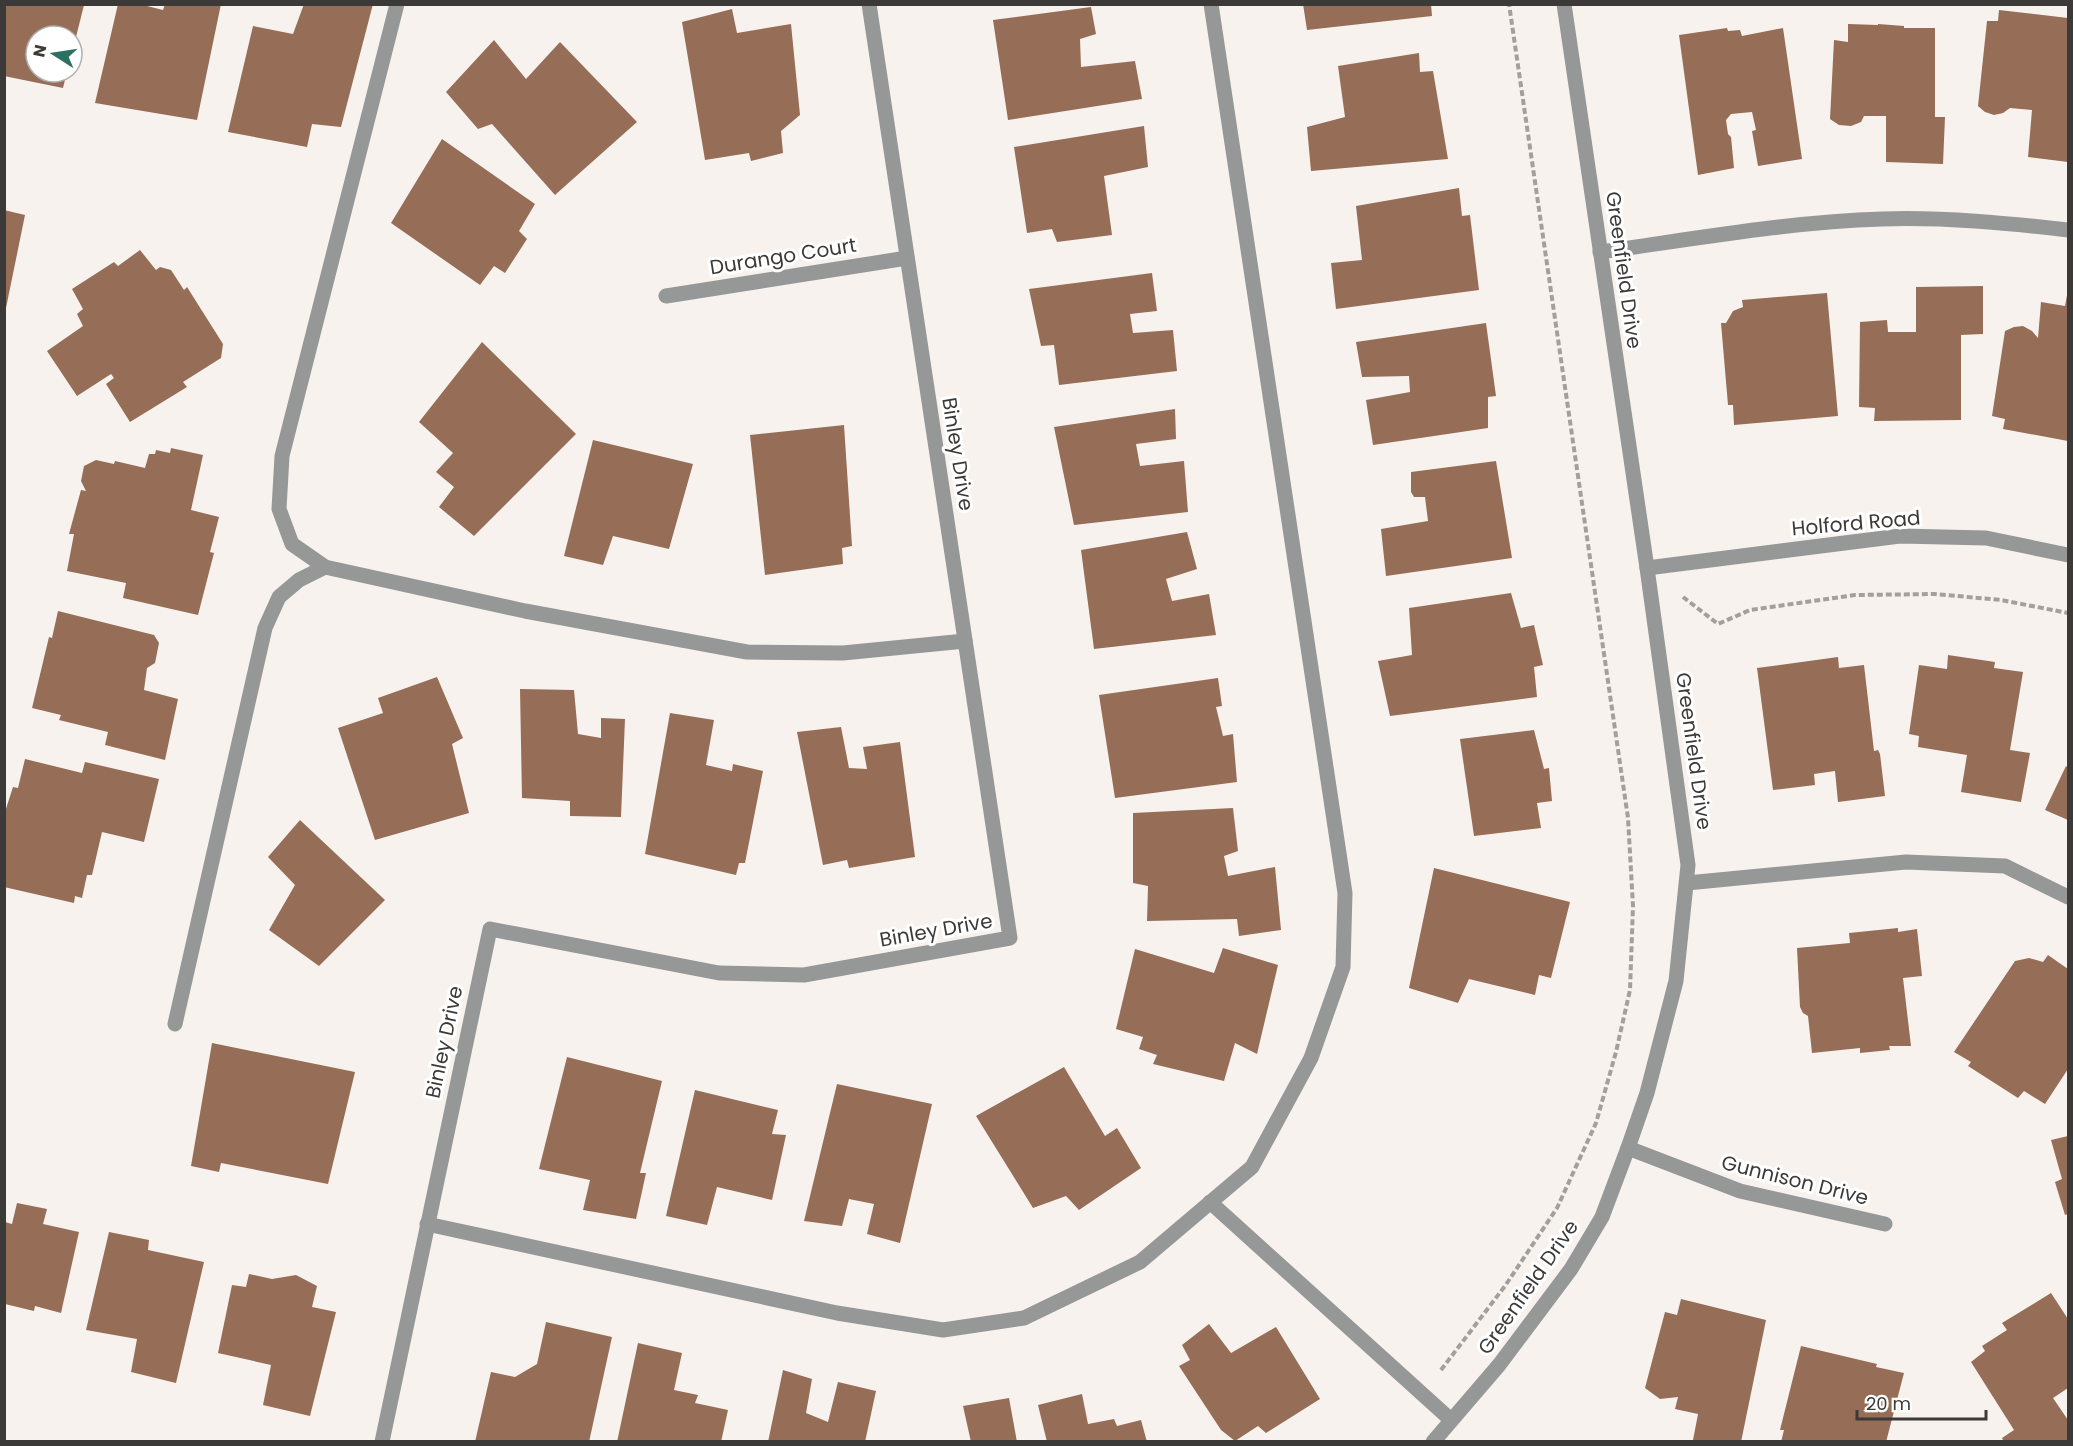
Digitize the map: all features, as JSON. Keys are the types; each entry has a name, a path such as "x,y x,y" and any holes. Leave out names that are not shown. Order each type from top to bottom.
{"street":[{"path":"397,4 282,456 279,509 292,544 325,567 525,611 747,652 843,653 965,641"},
{"name":"Binley Drive","path":"382,1442 490,929 719,973 793,975 804,975 1010,938 869,4"},
{"path":"428,1224 837,1313 943,1330 1024,1318 1140,1262 1252,1167 1311,1058 1343,967 1345,893 1211,4"},
{"name":"Greenfield Drive","path":"1433,1442 1499,1365 1571,1269 1602,1217 1647,1093 1676,981 1687,883 1688,865 1647,568 1564,4"},
{"path":"1600,252 1768,228 1882,219 1995,222 2068,230"},
{"name":"Durango Court","path":"666,296 907,258"},
{"name":"Holford Road","path":"1647,568 1900,536 1986,538 2068,555"},
{"path":"176,1024 265,628 279,597 299,580 325,567"},
{"path":"1687,883 1906,862 2005,866 2068,897"},
{"name":"Gunnison Drive","path":"1628,1148 1740,1191 1885,1224"},
{"path":"1210,1202 1451,1420"}],"path":[{"path":"1423,1395 1505,1286 1557,1208 1596,1123 1630,990 1633,906 1628,818 1509,4"},
{"path":"1647,568 1718,624 1750,610 1855,595 1935,594 2001,600 2068,613"}],"building":[{"path":"118,4 139,4 163,10 165,4 221,4 197,120 95,103"},
{"path":"304,4 373,4 341,127 312,124 307,147 228,132 253,26 293,34"},
{"path":"1303,4 1431,4 1432,16 1307,30"},
{"path":"4,5 84,5 79,24 24,24 24,80 4,76"},
{"path":"1091,7 1096,34 1080,39 1081,67 1135,61 1142,99 1008,120 993,20"},
{"path":"732,9 737,33 791,24 800,115 781,131 783,153 751,161 749,153 705,160 682,22"},
{"path":"1999,10 2068,18 2068,162 2028,157 2032,110 2010,108 1994,115 1978,106 1987,21 1998,21"},
{"path":"1848,24 1935,28 1935,117 1945,117 1943,164 1886,162 1886,116 1864,116 1861,122 1851,126 1839,125 1830,119 1834,40 1848,42"},
{"path":"1727,28 1728,31 1740,30 1742,36 1783,28 1802,159 1758,166 1752,131 1756,130 1752,112 1731,114 1726,120 1728,134 1731,137 1734,168 1698,175 1679,35"},
{"path":"494,40 526,79 560,42 637,122 555,195 492,124 478,129 446,92"},
{"path":"1419,53 1420,72 1433,71 1448,159 1311,171 1307,127 1345,117 1338,66"},
{"path":"43,84 64,84 63,88"},
{"path":"1144,126 1148,167 1104,176 1112,235 1057,242 1052,229 1027,233 1014,147"},
{"path":"442,139 535,204 519,231 527,239 505,273 494,266 480,285 391,223"},
{"path":"1459,188 1462,216 1470,215 1479,290 1336,309 1331,263 1362,260 1356,206"},
{"path":"4,210 25,215 6,308 4,308"},
{"path":"140,250 156,270 160,267 171,270 184,290 187,287 223,344 221,358 183,382 187,387 130,422 106,384 114,378 111,374 77,396 47,351 83,326 77,314 83,309 72,289 114,262 118,266"},
{"path":"1152,273 1157,311 1130,314 1133,333 1173,330 1177,371 1059,385 1054,345 1041,346 1029,289"},
{"path":"1983,286 1983,334 1961,335 1961,420 1874,421 1875,408 1859,407 1860,322 1887,320 1888,332 1916,332 1916,287"},
{"path":"1827,293 1838,416 1734,425 1733,405 1728,405 1721,323 1726,323 1733,311 1743,307 1742,300"},
{"path":"2067,295 2068,441 2003,429 2005,419 1992,416 2005,331 2023,326 2038,338 2041,302 2065,306"},
{"path":"1486,323 1496,396 1488,397 1488,428 1373,445 1366,400 1410,392 1409,376 1362,377 1356,342"},
{"path":"482,342 576,434 474,536 439,507 454,487 436,472 453,453 419,422"},
{"path":"1175,409 1176,439 1136,444 1140,466 1184,461 1188,512 1074,525 1054,427"},
{"path":"844,425 852,546 842,548 843,564 765,575 750,435"},
{"path":"593,440 693,464 669,549 613,536 603,565 564,556"},
{"path":"171,448 203,455 191,510 219,517 210,552 214,553 198,615 123,598 126,583 67,571 74,534 69,534 81,490 86,491 81,481 84,466 96,460 114,464 115,461 145,468 149,454 155,454 156,450 170,453"},
{"path":"1496,461 1512,558 1386,576 1381,529 1428,521 1425,497 1414,497 1411,492 1411,472"},
{"path":"1187,532 1197,569 1166,579 1172,601 1209,594 1216,635 1094,649 1081,550"},
{"path":"1511,593 1521,628 1534,625 1543,665 1534,667 1537,697 1390,716 1378,661 1412,655 1409,608"},
{"path":"58,611 154,635 159,643 155,663 147,668 144,690 178,699 165,760 105,745 108,732 59,720 61,715 32,708 49,637 52,638"},
{"path":"1948,655 1995,662 1994,668 2023,672 2010,750 2030,753 2021,802 1961,792 1967,755 1918,747 1919,736 1909,734 1919,665 1947,669"},
{"path":"1838,657 1839,668 1864,665 1874,751 1878,750 1880,754 1885,796 1838,802 1835,771 1814,774 1815,785 1773,790 1757,668"},
{"path":"437,677 463,738 452,744 469,813 375,840 338,728 383,713 378,698"},
{"path":"1218,678 1222,706 1216,707 1223,736 1233,734 1237,782 1115,798 1099,695"},
{"path":"520,689 574,690 578,734 601,738 601,718 625,719 621,817 570,816 570,801 522,798"},
{"path":"670,713 714,720 706,765 732,771 733,764 763,771 745,863 739,863 736,875 645,854"},
{"path":"841,727 849,768 867,769 863,747 900,742 915,857 849,868 847,860 823,865 797,732"},
{"path":"1534,730 1544,769 1549,768 1552,801 1537,803 1541,828 1474,836 1460,739"},
{"path":"25,759 82,773 85,762 159,779 144,842 102,832 92,875 87,875 82,898 75,896 74,903 4,887 4,815 13,787 18,788"},
{"path":"2066,766 2068,768 2068,820 2045,810"},
{"path":"1233,808 1238,851 1224,856 1228,876 1275,867 1281,930 1239,936 1237,919 1147,921 1148,886 1133,883 1133,813"},
{"path":"300,820 385,900 319,966 269,930 295,885 268,857"},
{"path":"1434,868 1570,902 1551,978 1539,975 1535,995 1469,979 1458,1003 1409,988"},
{"path":"1898,928 1898,932 1917,929 1922,976 1903,978 1911,1046 1889,1046 1890,1050 1860,1053 1860,1048 1812,1053 1808,1016 1800,1007 1797,948 1850,943 1849,933"},
{"path":"1223,948 1278,965 1257,1054 1235,1043 1224,1081 1153,1064 1157,1055 1139,1049 1143,1037 1116,1029 1135,949 1214,973"},
{"path":"2048,955 2068,969 2068,1069 2045,1104 2024,1091 2018,1098 1968,1066 1971,1062 1954,1052 2015,961 2029,958 2043,962"},
{"path":"212,1043 355,1072 328,1184 221,1163 219,1172 191,1166"},
{"path":"567,1057 662,1081 640,1173 646,1173 636,1219 583,1210 590,1180 539,1169"},
{"path":"1064,1067 1105,1136 1117,1128 1141,1168 1079,1210 1066,1196 1033,1208 976,1116"},
{"path":"837,1084 932,1104 900,1243 867,1234 874,1204 849,1199 842,1226 804,1221"},
{"path":"695,1090 778,1110 772,1134 786,1135 772,1200 717,1187 707,1225 666,1216"},
{"path":"2068,1136 2068,1214 2065,1215 2055,1182 2062,1179 2051,1140"},
{"path":"17,1203 47,1209 43,1224 79,1232 61,1313 35,1306 34,1311 5,1304 5,1222 12,1224"},
{"path":"109,1232 149,1240 148,1250 204,1262 176,1383 131,1372 137,1339 86,1330"},
{"path":"249,1274 272,1279 296,1275 317,1286 312,1307 336,1312 310,1416 263,1405 271,1365 218,1353 232,1285 246,1287"},
{"path":"2051,1293 2068,1319 2068,1388 2053,1398 2068,1420 2068,1442 2004,1442 2002,1438 2014,1430 1971,1362 1985,1351 1982,1346 2007,1330 2002,1323"},
{"path":"1681,1299 1766,1320 1741,1442 1693,1440 1698,1414 1675,1409 1678,1397 1660,1399 1645,1388 1665,1312 1677,1315"},
{"path":"546,1322 612,1337 589,1442 475,1442 491,1372 515,1377 537,1364"},
{"path":"1209,1324 1231,1353 1276,1327 1320,1399 1266,1433 1258,1426 1235,1441 1221,1430 1179,1366 1190,1360 1182,1345"},
{"path":"638,1343 682,1353 674,1390 698,1395 695,1403 728,1410 721,1442 617,1442"},
{"path":"1801,1346 1877,1364 1876,1367 1904,1373 1886,1442 1781,1442 1784,1430 1780,1430"},
{"path":"783,1370 812,1379 806,1413 828,1422 838,1382 876,1391 865,1442 768,1442"},
{"path":"1082,1394 1088,1424 1114,1419 1117,1426 1141,1420 1147,1442 1047,1442 1038,1405"},
{"path":"1009,1398 1017,1442 971,1442 963,1406"}]}
